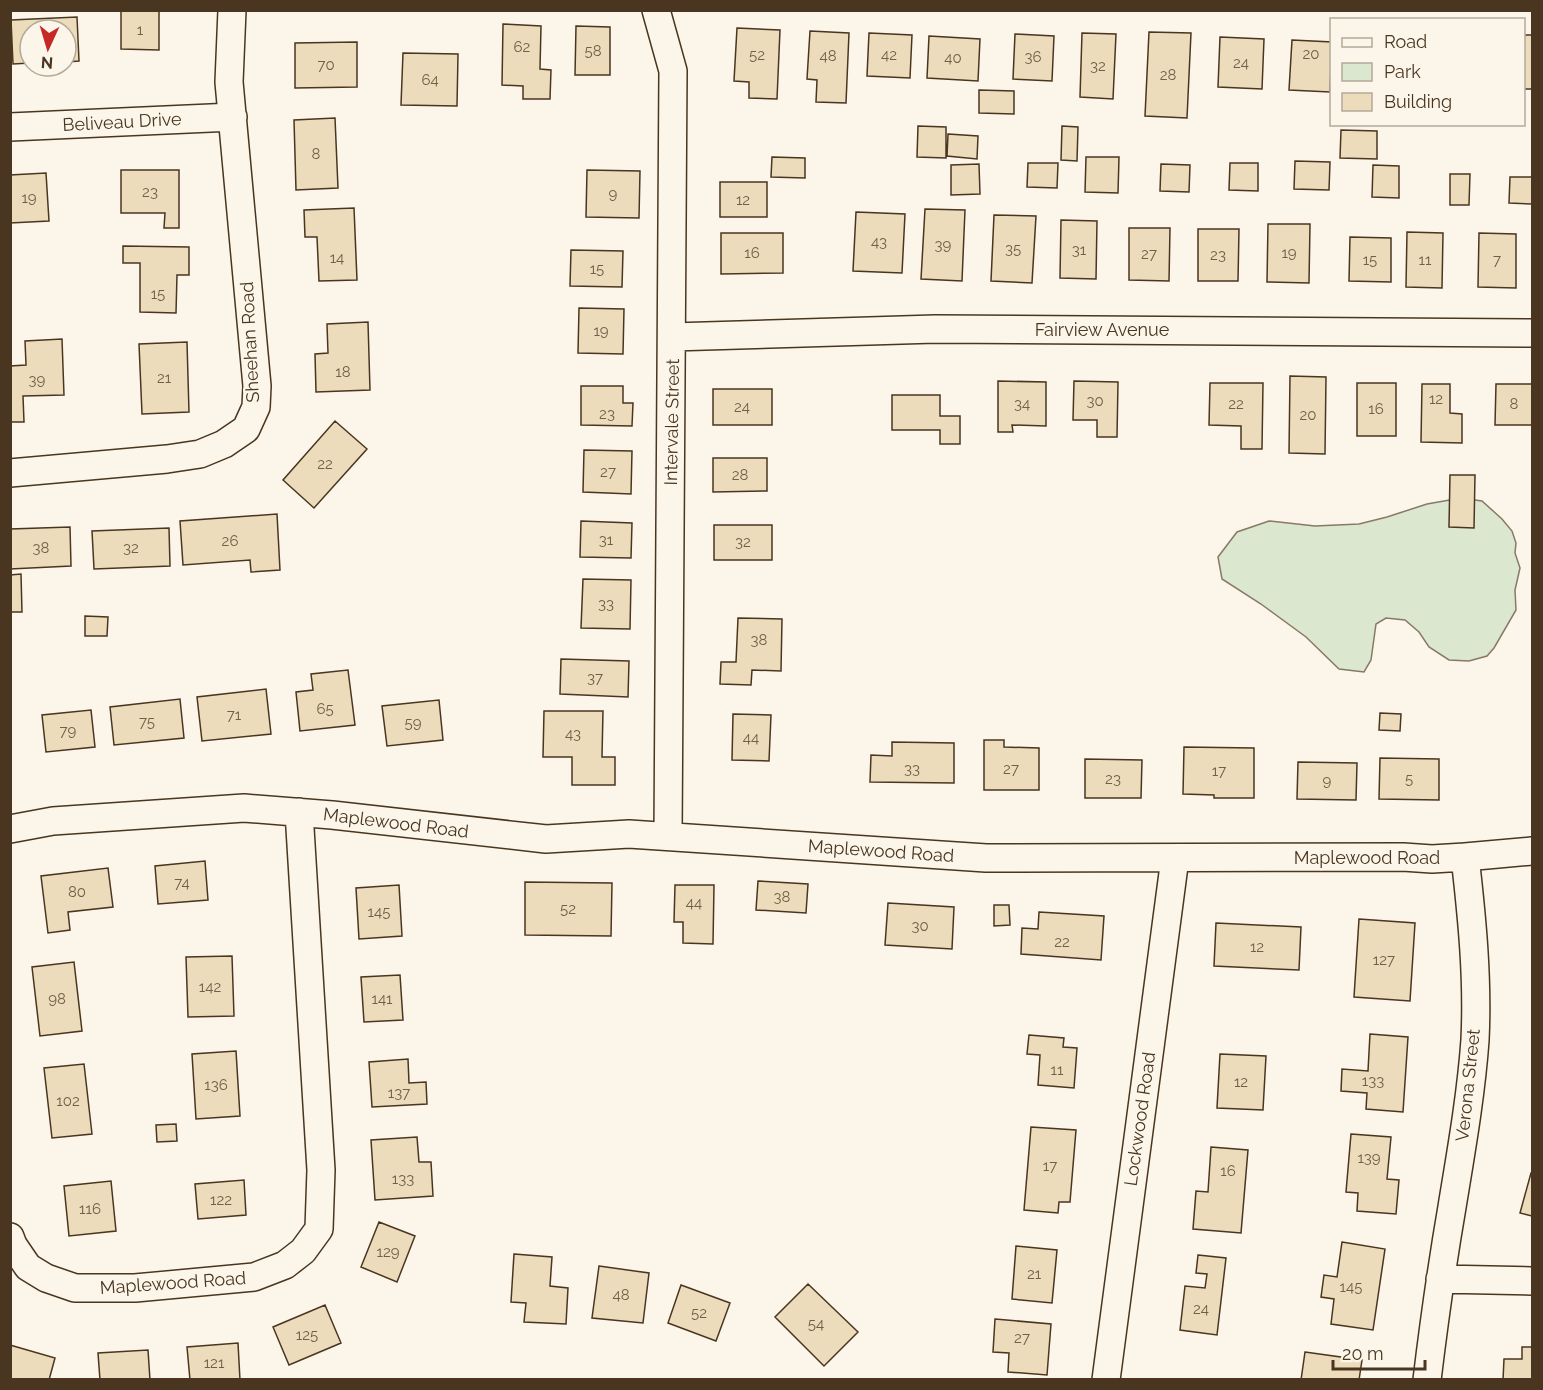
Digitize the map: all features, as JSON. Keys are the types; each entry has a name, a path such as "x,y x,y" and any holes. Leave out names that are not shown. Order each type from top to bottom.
{"street":[{"name":"Sheehan Road","path":"10,472 167,459 200,454 224,444 246,429 256,407 257,386 229,82 232,10"},
{"name":"Intervale Street","path":"656,10 673,71 668,836"},
{"name":"Beliveau Drive","path":"10,127 233,117"},
{"name":"Fairview Avenue","path":"672,337 934,329 1533,333"},
{"name":"Maplewood Road","path":"10,829 53,821 244,808 546,839 629,834 986,858 1403,857 1432,859 1464,857"},
{"name":"Maplewood Road","path":"10,1237 28,1267 46,1278 75,1288 103,1289 254,1277 285,1265 303,1251 319,1228 321,1170 299,812"},
{"path":"1464,857 1533,851"},
{"name":"Verona Street","path":"1427,1380 1440,1278 1464,1133 1474,1041 1473,928 1464,857"},
{"name":"Lockwood Road","path":"1106,1380 1175,858"},
{"path":"1440,1278 1533,1281"}],"green space":[{"path":"1461,498 1482,501 1512,531 1516,543 1515,553 1520,568 1515,590 1516,610 1487,656 1469,661 1449,660 1429,647 1419,632 1405,620 1386,618 1376,624 1371,660 1364,672 1339,669 1306,637 1222,579 1218,557 1237,532 1269,521 1315,526 1359,524 1427,504"}],"building":[{"path":"121,10 159,10 159,50 121,49"},
{"path":"11,20 18,20 18,64 13,64"},
{"path":"503,24 541,26 540,69 551,70 550,99 523,99 523,86 502,85"},
{"path":"576,26 610,27 610,75 575,75"},
{"path":"737,28 780,30 777,99 749,98 749,82 734,81"},
{"path":"810,31 849,33 846,103 816,102 817,80 807,79"},
{"path":"1149,32 1191,33 1187,118 1145,116"},
{"path":"869,33 912,35 910,78 867,76"},
{"path":"1082,33 1116,34 1113,99 1080,97"},
{"path":"1015,34 1054,36 1052,81 1013,79"},
{"path":"1525,35 1532,35 1532,89 1525,89"},
{"path":"929,36 980,39 978,81 927,78"},
{"path":"1220,37 1264,39 1262,89 1218,87"},
{"path":"1292,40 1330,42 1330,92 1289,90"},
{"path":"357,42 357,87 295,88 295,43"},
{"path":"403,53 458,54 457,106 401,105"},
{"path":"979,90 1014,91 1014,114 979,113"},
{"path":"335,118 338,188 296,190 294,120"},
{"path":"918,126 946,127 946,158 917,157"},
{"path":"1062,126 1078,127 1077,161 1061,160"},
{"path":"1341,130 1377,131 1377,159 1340,158"},
{"path":"948,134 978,136 977,159 947,156"},
{"path":"772,157 805,158 805,178 771,177"},
{"path":"1086,157 1119,157 1118,193 1085,192"},
{"path":"1295,161 1330,162 1329,190 1294,189"},
{"path":"1028,163 1058,163 1057,188 1027,187"},
{"path":"1230,163 1258,163 1258,191 1229,190"},
{"path":"979,164 980,194 951,195 951,165"},
{"path":"1161,164 1190,165 1189,192 1160,191"},
{"path":"1373,165 1399,166 1399,198 1372,197"},
{"path":"121,170 179,170 179,228 164,228 165,213 121,213"},
{"path":"587,170 640,171 639,218 586,217"},
{"path":"46,173 49,221 10,223 10,175"},
{"path":"1450,174 1470,174 1469,205 1450,205"},
{"path":"1510,177 1532,177 1532,204 1509,203"},
{"path":"720,182 767,182 767,217 720,217"},
{"path":"354,208 357,280 319,281 317,237 305,237 304,210"},
{"path":"925,209 965,210 962,281 921,279"},
{"path":"856,212 905,214 902,273 853,271"},
{"path":"994,215 1036,216 1032,283 991,281"},
{"path":"1061,220 1097,221 1096,279 1060,278"},
{"path":"1268,224 1310,224 1309,283 1267,282"},
{"path":"1129,228 1170,228 1169,281 1129,280"},
{"path":"1198,229 1239,229 1238,281 1198,281"},
{"path":"1407,232 1443,233 1442,288 1406,287"},
{"path":"721,233 783,233 783,273 721,274"},
{"path":"1479,233 1516,234 1516,288 1478,287"},
{"path":"1350,237 1391,238 1391,282 1349,281"},
{"path":"123,246 189,247 189,275 177,275 176,313 140,312 140,263 123,263"},
{"path":"571,250 623,251 622,287 570,286"},
{"path":"579,308 624,309 623,354 578,353"},
{"path":"368,322 370,390 316,392 315,354 328,353 327,324"},
{"path":"62,339 64,395 23,396 24,422 10,422 10,366 26,365 25,341"},
{"path":"187,342 189,412 142,414 139,344"},
{"path":"1290,376 1326,377 1325,454 1289,453"},
{"path":"998,381 1046,382 1046,426 1012,425 1013,432 998,432"},
{"path":"1074,381 1118,382 1117,437 1097,437 1097,420 1073,420"},
{"path":"1210,383 1263,383 1262,449 1241,449 1241,426 1209,425"},
{"path":"1357,383 1396,383 1396,436 1357,436"},
{"path":"1422,384 1450,384 1450,413 1462,414 1462,443 1421,442"},
{"path":"1496,384 1532,384 1532,425 1495,425"},
{"path":"581,386 623,386 623,403 633,403 632,426 581,425"},
{"path":"713,389 772,389 772,425 713,425"},
{"path":"892,395 940,395 940,416 960,416 960,444 940,444 940,430 892,430"},
{"path":"335,421 367,449 314,508 283,480"},
{"path":"584,450 632,451 631,494 583,492"},
{"path":"713,458 767,458 767,491 713,492"},
{"path":"1450,475 1475,475 1474,528 1449,527"},
{"path":"277,514 280,570 251,572 250,560 183,565 180,521"},
{"path":"581,521 632,523 631,558 580,557"},
{"path":"714,525 772,525 772,560 714,560"},
{"path":"70,527 71,566 10,569 10,529"},
{"path":"169,528 170,566 94,569 92,531"},
{"path":"21,574 22,612 10,612 10,575"},
{"path":"583,579 631,580 630,629 581,628"},
{"path":"85,616 108,617 107,636 85,636"},
{"path":"738,618 782,619 781,671 752,670 751,685 720,684 721,662 736,662"},
{"path":"561,659 629,661 628,697 560,694"},
{"path":"348,670 355,725 300,731 296,692 313,690 311,674"},
{"path":"266,689 271,734 202,741 197,697"},
{"path":"180,699 184,738 114,745 110,707"},
{"path":"439,700 443,740 387,746 382,706"},
{"path":"91,710 95,747 46,752 42,715"},
{"path":"544,711 603,711 602,757 615,757 615,785 572,785 572,757 543,757"},
{"path":"1380,713 1401,714 1400,731 1379,730"},
{"path":"733,714 771,715 769,761 732,760"},
{"path":"984,740 1004,740 1004,747 1039,748 1039,790 984,790"},
{"path":"892,742 954,743 954,783 870,782 871,755 892,756"},
{"path":"1184,747 1254,748 1254,798 1214,798 1214,795 1183,794"},
{"path":"1380,758 1439,759 1439,800 1379,799"},
{"path":"1085,759 1142,760 1141,798 1085,798"},
{"path":"1298,762 1357,763 1356,800 1297,799"},
{"path":"205,861 208,900 158,904 155,866"},
{"path":"108,868 113,907 68,912 70,930 48,933 41,876"},
{"path":"758,881 808,884 806,913 756,910"},
{"path":"525,882 612,883 611,936 525,935"},
{"path":"399,885 402,936 359,939 356,888"},
{"path":"675,885 714,885 713,944 683,943 683,922 674,922"},
{"path":"888,903 954,907 952,949 885,945"},
{"path":"994,905 1009,905 1010,925 994,926"},
{"path":"1039,912 1104,916 1101,960 1021,954 1022,928 1038,929"},
{"path":"1359,919 1415,923 1410,1001 1354,997"},
{"path":"1216,923 1301,927 1299,970 1214,966"},
{"path":"232,956 234,1016 188,1017 186,957"},
{"path":"74,962 82,1031 40,1036 32,967"},
{"path":"400,975 403,1020 364,1022 361,977"},
{"path":"1370,1034 1408,1037 1403,1112 1366,1109 1367,1093 1341,1091 1342,1069 1368,1071"},
{"path":"1029,1035 1064,1038 1063,1047 1077,1048 1074,1088 1038,1085 1040,1055 1027,1054"},
{"path":"236,1051 240,1116 196,1119 192,1054"},
{"path":"1220,1054 1266,1056 1263,1110 1217,1108"},
{"path":"408,1059 409,1083 426,1082 427,1104 372,1107 369,1062"},
{"path":"84,1064 92,1134 52,1138 44,1068"},
{"path":"176,1124 177,1141 157,1142 156,1125"},
{"path":"1031,1127 1076,1130 1070,1202 1059,1202 1058,1213 1024,1210"},
{"path":"1351,1134 1391,1137 1387,1179 1399,1180 1396,1214 1357,1211 1358,1193 1346,1192"},
{"path":"417,1137 419,1162 431,1162 433,1196 375,1200 371,1140"},
{"path":"1211,1147 1248,1150 1241,1233 1193,1229 1196,1191 1208,1192"},
{"path":"1532,1173 1532,1216 1520,1213"},
{"path":"244,1180 246,1215 198,1219 195,1184"},
{"path":"111,1181 116,1231 69,1236 64,1186"},
{"path":"379,1222 415,1236 397,1282 361,1267"},
{"path":"1342,1242 1385,1249 1373,1330 1331,1324 1334,1299 1321,1297 1324,1275 1337,1277"},
{"path":"1016,1246 1057,1250 1052,1303 1012,1299"},
{"path":"514,1254 552,1257 550,1286 568,1288 566,1324 524,1322 526,1303 511,1302"},
{"path":"1198,1255 1226,1258 1217,1335 1180,1330 1185,1286 1205,1288 1207,1274 1196,1273"},
{"path":"599,1266 649,1273 643,1323 592,1318"},
{"path":"808,1284 858,1332 824,1366 775,1317"},
{"path":"681,1285 730,1303 716,1341 668,1323"},
{"path":"325,1305 341,1343 289,1365 273,1327"},
{"path":"995,1319 1051,1324 1047,1375 1008,1372 1009,1353 993,1352"},
{"path":"238,1343 240,1380 190,1380 187,1347"},
{"path":"10,1345 55,1358 49,1380 10,1380"},
{"path":"1522,1347 1532,1347 1532,1380 1503,1380 1504,1359 1522,1359"},
{"path":"148,1350 150,1380 100,1380 98,1353"},
{"path":"1305,1352 1362,1360 1359,1380 1301,1380"}]}
